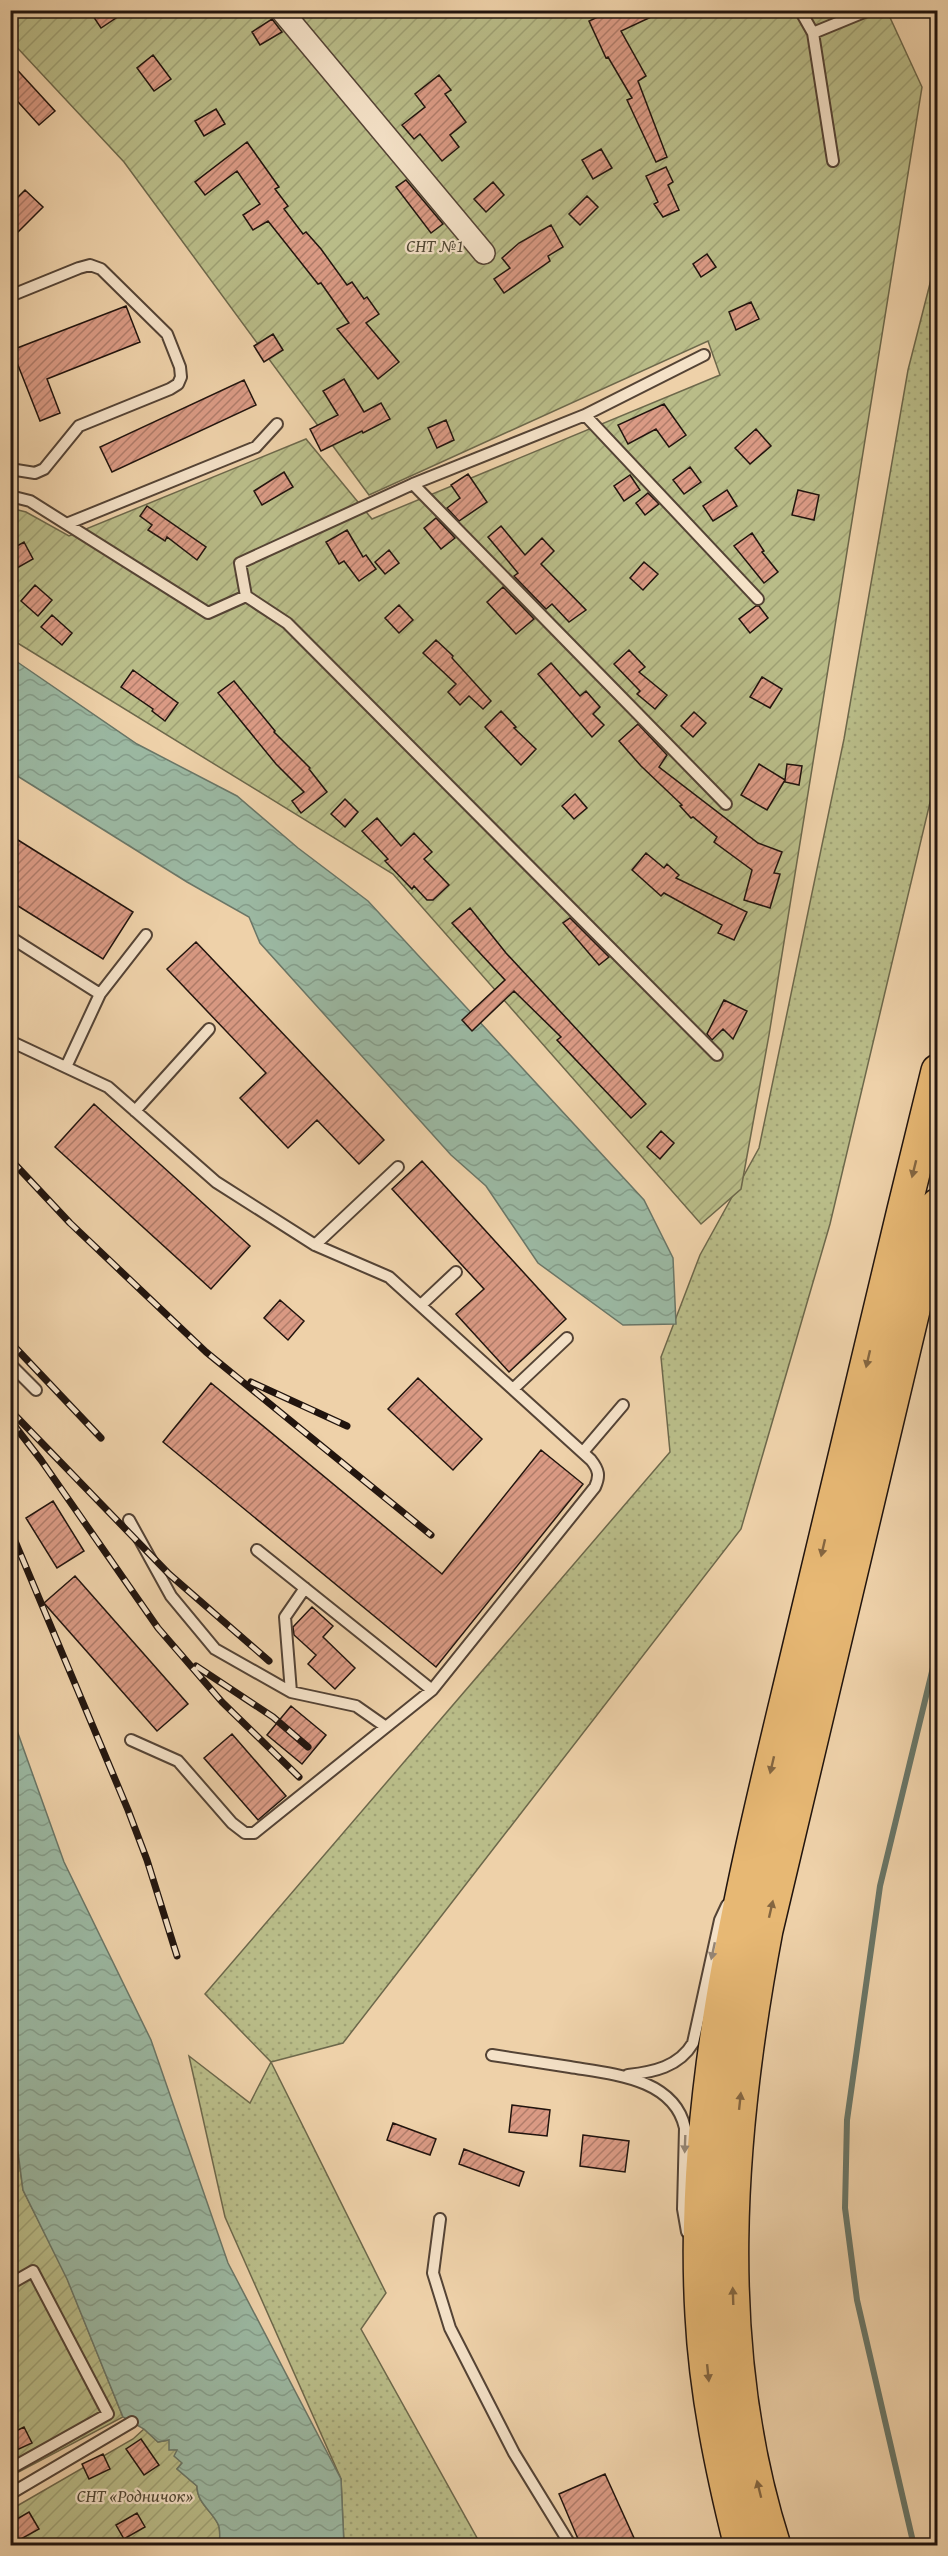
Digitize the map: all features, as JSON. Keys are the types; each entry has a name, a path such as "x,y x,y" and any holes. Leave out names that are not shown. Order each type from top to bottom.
{"main road":[{"path":"741,2546 726,2488 713,2418 701,2314 701,2200 710,2081 726,1978 756,1838 938,1071"},
{"path":"774,2546 757,2480 737,2364 732,2204 741,2087 754,1993 766,1930 938,1205"}],"street":[{"path":"281,10 484,252"}],"lane":[{"path":"800,10 813,33 833,161"},
{"path":"813,33 869,10"},
{"path":"10,296 90,265 101,268 167,334 182,377 178,384 170,389 79,426 44,469 34,473 10,469"},
{"path":"704,355 585,415 413,484 240,563 246,596 287,623 717,1055"},
{"path":"585,415 758,599"},
{"path":"69,524 256,447 276,424"},
{"path":"413,484 726,804"},
{"path":"10,496 30,501 69,524 208,613 246,596"},
{"path":"66,1067 100,993 146,935"},
{"path":"10,937 100,993"},
{"path":"135,1111 209,1029"},
{"path":"10,1041 108,1087 216,1182 315,1245 389,1277 583,1452 598,1469 599,1478 595,1487 432,1690 254,1833 245,1833 232,1823 178,1761 131,1740"},
{"path":"315,1245 398,1167"},
{"path":"421,1305 456,1272"},
{"path":"513,1389 567,1338"},
{"path":"10,1364 36,1390"},
{"path":"583,1452 622,1405"},
{"path":"129,1520 171,1596 215,1649 291,1692 356,1706 386,1727"},
{"path":"257,1550 432,1690"},
{"path":"291,1692 285,1617 305,1588"},
{"path":"624,2076 664,2068 677,2062 693,2043 720,1920 756,1838"},
{"path":"492,2055 624,2076 661,2092 672,2102 683,2118 685,2128 683,2209 701,2314"},
{"path":"440,2219 433,2273 450,2328 514,2453 571,2546"},
{"path":"10,2284 33,2271 108,2414 10,2469"},
{"path":"10,2494 132,2422"}],"green space":[{"name":"СНТ №1","path":"11,10 887,11 922,87 769,1035 741,1189 701,1224 393,874 11,639 10,508 26,512 69,536 306,439 372,519 720,375 708,341 369,495 124,162 11,41"},
{"path":"937,256 937,773 830,1224 741,1529 343,2043 271,2062 205,1994 670,1452 661,1357 700,1255 759,1148 844,739 908,370"},
{"path":"189,2056 250,2103 271,2062 386,2293 361,2329 481,2545 344,2545 341,2479 225,2217"},
{"path":"10,2131 18,2152 23,2190 67,2278 123,2417 11,2476"},
{"name":"СНТ «Родничок»","path":"144,2429 158,2442 169,2440 177,2450 182,2463 177,2469 197,2486 199,2497 219,2526 222,2545 11,2545 10,2510 133,2439"}],"water":[{"path":"10,657 137,744 237,796 298,848 368,901 644,1200 673,1258 676,1324 623,1325 538,1263 486,1186 451,1155 260,943 249,917 187,882 11,772"},
{"path":"10,1711 64,1862 151,2040 228,2263 341,2479 344,2545 222,2546 218,2524 199,2497 197,2486 177,2469 182,2463 174,2456 177,2450 169,2450 169,2440 158,2442 144,2429 123,2417 67,2279 23,2190 18,2152 10,2131"}],"building":[{"path":"89,10 128,10 101,28"},
{"path":"613,10 666,10 621,31 646,76 638,81 667,157 656,162 627,100 632,98 608,57 606,58 589,21"},
{"path":"272,19 282,32 260,45 252,32"},
{"path":"153,55 171,79 154,91 137,68"},
{"path":"10,62 55,111 39,125 10,93"},
{"path":"439,75 451,90 445,94 466,122 450,135 459,147 442,161 420,134 414,139 402,125 425,107 415,94"},
{"path":"216,109 225,124 204,136 195,121"},
{"path":"247,142 279,187 275,189 288,206 284,209 303,234 306,232 347,285 352,282 379,314 366,323 399,362 378,379 337,329 349,323 321,283 318,284 268,221 253,230 243,215 260,204 237,171 205,195 195,182"},
{"path":"601,149 612,168 593,179 582,160"},
{"path":"666,167 673,182 668,185 679,210 663,217 654,204 658,202 646,176"},
{"path":"406,180 443,224 431,233 396,187"},
{"path":"493,182 504,195 486,212 474,199"},
{"path":"25,190 43,207 10,240 10,205"},
{"path":"587,196 598,207 580,225 569,214"},
{"path":"551,225 563,247 548,256 550,261 504,293 494,279 510,268 502,258 519,243"},
{"path":"707,254 716,267 701,277 693,264"},
{"path":"751,302 759,319 736,330 729,312"},
{"path":"126,306 140,342 47,379 60,413 40,421 12,350"},
{"path":"273,334 283,350 264,362 254,346"},
{"path":"344,379 364,412 381,403 390,419 321,451 310,429 338,415 323,391"},
{"path":"244,380 256,405 112,472 100,447"},
{"path":"664,404 686,435 669,447 656,429 628,444 618,425"},
{"path":"446,420 454,440 437,448 428,428"},
{"path":"756,429 771,446 750,464 735,448"},
{"path":"690,467 701,482 684,494 673,480"},
{"path":"284,472 293,487 262,505 254,491"},
{"path":"468,474 487,502 459,521 447,508 460,498 451,485"},
{"path":"630,475 640,490 624,501 614,486"},
{"path":"727,490 737,506 713,521 703,506"},
{"path":"798,490 819,495 814,520 792,515"},
{"path":"648,493 659,504 645,515 636,503"},
{"path":"147,506 206,547 197,560 167,537 165,541 148,530 152,525 140,516"},
{"path":"436,518 455,538 441,549 424,528"},
{"path":"501,526 525,555 542,538 554,551 541,564 586,610 569,622 552,604 546,609 514,576 518,573 488,537"},
{"path":"347,530 363,557 366,555 376,569 359,581 344,561 339,564 326,542"},
{"path":"752,533 764,551 762,552 778,572 764,583 734,546"},
{"path":"24,542 33,559 10,572 10,550"},
{"path":"389,550 399,563 385,574 375,562"},
{"path":"644,562 658,574 643,590 630,578"},
{"path":"35,585 52,600 38,616 21,601"},
{"path":"503,587 534,619 516,634 487,602"},
{"path":"399,605 413,620 399,633 385,618"},
{"path":"759,606 768,618 750,633 739,619"},
{"path":"52,615 72,633 62,645 41,627"},
{"path":"436,640 453,656 452,658 491,701 483,709 469,696 460,705 448,692 456,684 423,653"},
{"path":"629,650 645,667 639,672 667,695 655,709 637,694 640,691 614,664"},
{"path":"551,663 580,696 586,691 600,707 593,714 604,725 592,737 538,674"},
{"path":"133,670 178,703 165,721 152,711 153,709 121,687"},
{"path":"762,677 782,689 770,708 750,697"},
{"path":"234,681 274,732 310,768 327,792 301,813 292,801 304,792 276,764 218,693"},
{"path":"501,711 516,727 514,728 536,749 521,765 485,727"},
{"path":"694,712 706,723 693,737 681,726"},
{"path":"638,724 667,755 659,767 758,843 782,852 774,873 780,874 770,908 744,900 752,870 714,842 717,837 693,817 691,818 680,806 682,805 641,766 619,741"},
{"path":"759,764 785,780 767,810 741,795"},
{"path":"787,764 802,766 799,785 785,782"},
{"path":"575,794 587,808 574,819 562,806"},
{"path":"345,799 358,812 345,827 331,814"},
{"path":"377,818 401,846 414,833 432,852 424,859 449,885 433,900 427,900 414,886 412,889 385,861 388,859 362,831"},
{"path":"10,835 133,912 103,959 10,901"},
{"path":"646,853 664,868 667,864 679,875 676,878 747,912 734,940 718,933 722,925 664,893 661,896 632,870"},
{"path":"470,908 506,953 646,1104 631,1118 557,1040 561,1037 514,991 472,1031 462,1020 505,980 452,923"},
{"path":"570,918 609,957 599,965 563,923"},
{"path":"196,942 384,1140 359,1164 317,1120 288,1148 240,1098 266,1073 167,969"},
{"path":"724,1000 747,1011 733,1039 723,1029 712,1040 707,1034"},
{"path":"94,1104 250,1246 211,1289 55,1147"},
{"path":"661,1131 674,1143 660,1159 647,1147"},
{"path":"422,1161 566,1319 509,1372 456,1314 484,1289 392,1189"},
{"path":"280,1300 304,1321 288,1340 264,1318"},
{"path":"418,1378 482,1439 453,1470 388,1409"},
{"path":"211,1383 442,1574 541,1450 583,1484 436,1667 163,1442"},
{"path":"53,1501 84,1551 57,1568 26,1518"},
{"path":"75,1576 188,1704 157,1731 44,1603"},
{"path":"312,1607 333,1626 323,1637 355,1668 335,1689 308,1664 316,1655 294,1635 293,1627"},
{"path":"291,1706 326,1735 302,1764 267,1735"},
{"path":"232,1734 286,1796 258,1820 204,1758"},
{"path":"512,2105 550,2110 547,2136 509,2132"},
{"path":"393,2123 436,2139 430,2155 387,2140"},
{"path":"583,2135 629,2141 625,2172 580,2166"},
{"path":"464,2149 524,2172 519,2186 459,2164"},
{"path":"24,2427 32,2443 10,2453 10,2434"},
{"path":"141,2439 159,2465 144,2475 126,2449"},
{"path":"103,2454 110,2469 89,2479 82,2464"},
{"path":"605,2474 634,2538 617,2546 581,2546 559,2494"},
{"path":"29,2512 39,2529 10,2545 10,2523"},
{"path":"137,2513 145,2527 124,2539 116,2525"}],"waterway":[{"path":"914,2546 857,2300 845,2208 847,2120 880,1886 938,1647"}],"railway":[{"path":"10,1159 70,1223 206,1352 431,1535"},
{"path":"10,1342 101,1438"},
{"path":"251,1382 347,1426"},
{"path":"10,1410 169,1574 269,1661"},
{"path":"10,1420 41,1460 158,1628 222,1702 299,1777"},
{"path":"10,1529 128,1810 147,1860 177,1956"},
{"path":"196,1666 273,1717 308,1747"}]}
